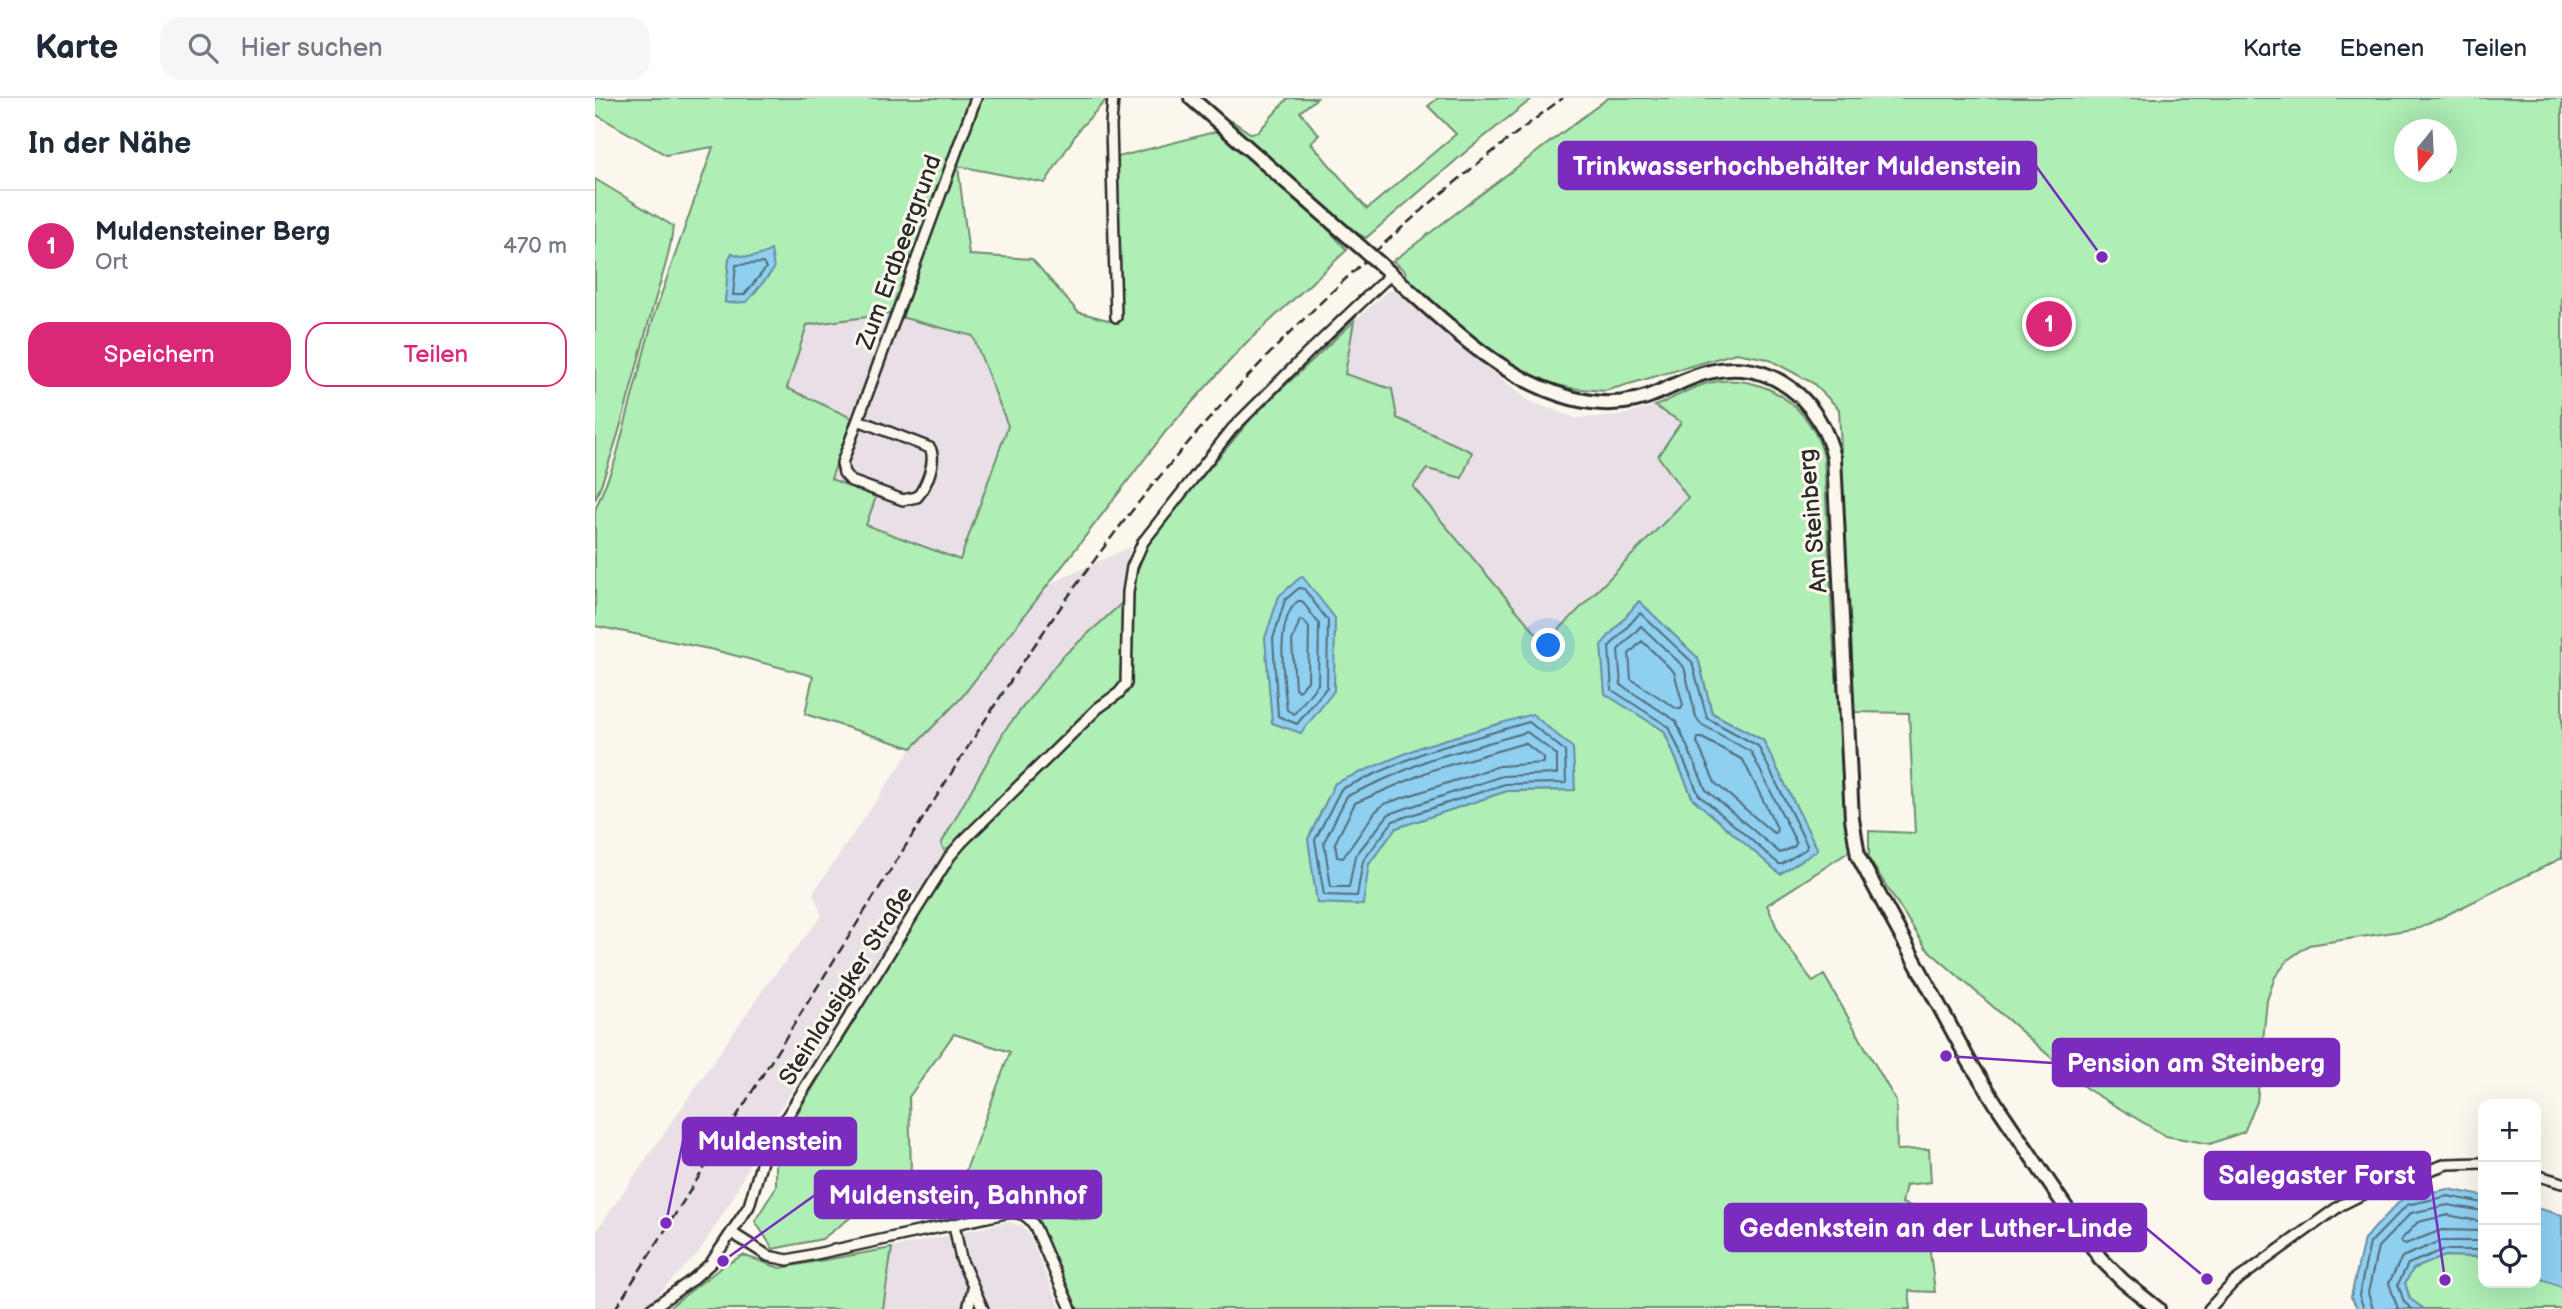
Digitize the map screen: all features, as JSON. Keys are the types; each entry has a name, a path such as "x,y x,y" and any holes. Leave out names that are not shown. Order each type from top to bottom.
{"main road":[{"name":"Am Steinberg","path":"1191,98 1501,367 1537,386 1567,397 1605,403 1631,401 1657,393 1699,374 1740,369 1761,373 1780,381 1798,393 1813,409 1824,428 1833,458 1854,840 1871,884 1979,1078 2093,1249 2115,1274 2158,1309"}],"street":[{"name":"Zum Erdbeergrund","path":"858,420 930,448 933,459 917,498 903,500 852,481 846,476 842,463 976,98"},
{"path":"1114,98 1111,125 1116,317"},
{"name":"Steinlausigker Straße","path":"651,1309 707,1269 732,1233 749,1206 769,1145 950,856 1106,702 1123,689 1128,677 1128,592 1132,567 1143,542 1232,429 1391,274"},
{"path":"2209,1309 2233,1283 2341,1205 2373,1189 2447,1164 2478,1163"},
{"path":"2541,1177 2562,1183"},
{"path":"732,1233 768,1256 788,1260 1011,1212 1026,1215 1035,1227 1071,1309"},
{"path":"954,1225 961,1259 983,1309"},
{"path":"968,1309 973,1288"}],"shaded area":[{"path":"1389,290 1395,291 1529,401 1575,418 1619,416 1655,406 1681,422 1659,456 1689,498 1545,644 1413,487 1427,469 1472,452 1397,417 1345,375 1354,321"},
{"path":"889,314 973,336 1008,426 960,561 866,525 831,479 787,388 807,325"},
{"path":"1130,547 1123,581 1122,603 1061,658 941,844 945,853 764,1134 734,1196 699,1252 644,1309 595,1309 595,1233 767,984 822,916 813,893 912,748 961,698 1049,584"},
{"path":"1007,1222 1023,1226 1029,1235 1061,1309 883,1309 892,1248"}],"green space":[{"path":"595,98 1108,98 1080,128 1045,183 958,166 969,255 1032,259 1078,312 1119,323 1118,157 1218,131 1326,227 1347,250 1245,344 1167,430 961,698 912,748 805,714 813,676 714,650 595,626 595,510 615,461 654,315 713,147 666,155 595,114","holes":["732,253 743,258 761,256 725,301","889,314 973,336 1008,426 960,560 866,525 876,497 831,479 852,418 787,388 807,325"]},
{"path":"1288,98 1317,98 1300,112 1319,135 1311,143 1367,209 1456,134 1428,106 1438,98 1533,98 1366,238 1340,223 1228,124 1232,121 1250,133 1258,132"},
{"path":"1608,98 2562,98 2562,858 2420,928 2309,945 2289,959 2275,977 2267,1000 2257,1102 2244,1132 2210,1144 2166,1136 2087,1089 1926,948 1869,859 1869,831 1915,833 1909,713 1854,712 1839,409 1813,383 1768,359 1736,353 1605,391 1570,388 1531,378 1490,353 1408,281 1405,271 1393,261"},
{"path":"595,179 673,226 667,260 626,408 595,500"},
{"path":"1354,321 1345,374 1392,389 1397,418 1472,452 1462,478 1427,469 1413,487 1545,644 1688,498 1658,456 1681,422 1655,406 1709,383 1748,382 1782,396 1808,422 1824,457 1833,635 1850,851 1767,905 1780,935 1813,982 1824,975 1896,1101 1897,1150 1929,1149 1931,1182 1906,1185 1902,1203 1925,1211 1935,1292 1909,1291 1911,1309 1076,1309 1039,1222 1042,1215 1090,1220 1093,1212 1022,1203 947,1221 1010,1052 954,1034 909,1097 911,1172 822,1239 773,1249 755,1221 776,1187 776,1148 951,863 941,844 1005,730 1061,658 1131,595 1138,565 1150,539 1255,414","holes":["1698,658 1712,713 1763,740 1776,768 1693,799 1664,731","1423,746 1575,790 1507,791 1396,828 1369,864"]},
{"path":"892,1248 883,1309 667,1309 723,1266 743,1255 780,1268"},
{"path":"2445,1256 2478,1257 2478,1288 2541,1288 2541,1279 2562,1287 2562,1309 2424,1309 2410,1299 2405,1283 2413,1269"}],"water":[{"path":"771,250 774,269 747,302 727,303 729,258 732,253 751,257"},
{"path":"1302,576 1335,618 1334,691 1301,733 1272,723 1265,638 1279,596"},
{"path":"1639,601 1698,658 1712,713 1763,740 1818,850 1780,874 1693,799 1664,731 1605,694 1601,645"},
{"path":"1532,714 1573,748 1575,790 1507,791 1396,828 1369,864 1363,905 1317,903 1308,839 1335,783 1423,746"},
{"path":"2448,1189 2478,1195 2478,1257 2445,1256 2413,1269 2405,1283 2410,1299 2424,1309 2358,1309 2351,1297 2364,1239 2403,1198"},
{"path":"2541,1209 2562,1215 2562,1287 2541,1279"}],"railway":[{"path":"615,1309 992,709 1117,530 1197,433 1294,329 1397,232 1563,98"}],"place":[{"name":"Trinkwasserhochbehälter Muldenstein","path":"2102,257"},
{"name":"Muldensteiner Berg","path":"2049,324"},
{"name":"Pension am Steinberg","path":"1946,1056"},
{"name":"Muldenstein","path":"666,1223"},
{"name":"Muldenstein, Bahnhof","path":"723,1261"},
{"name":"Gedenkstein an der Luther-Linde","path":"2207,1279"},
{"name":"Salegaster Forst","path":"2445,1280"}]}
